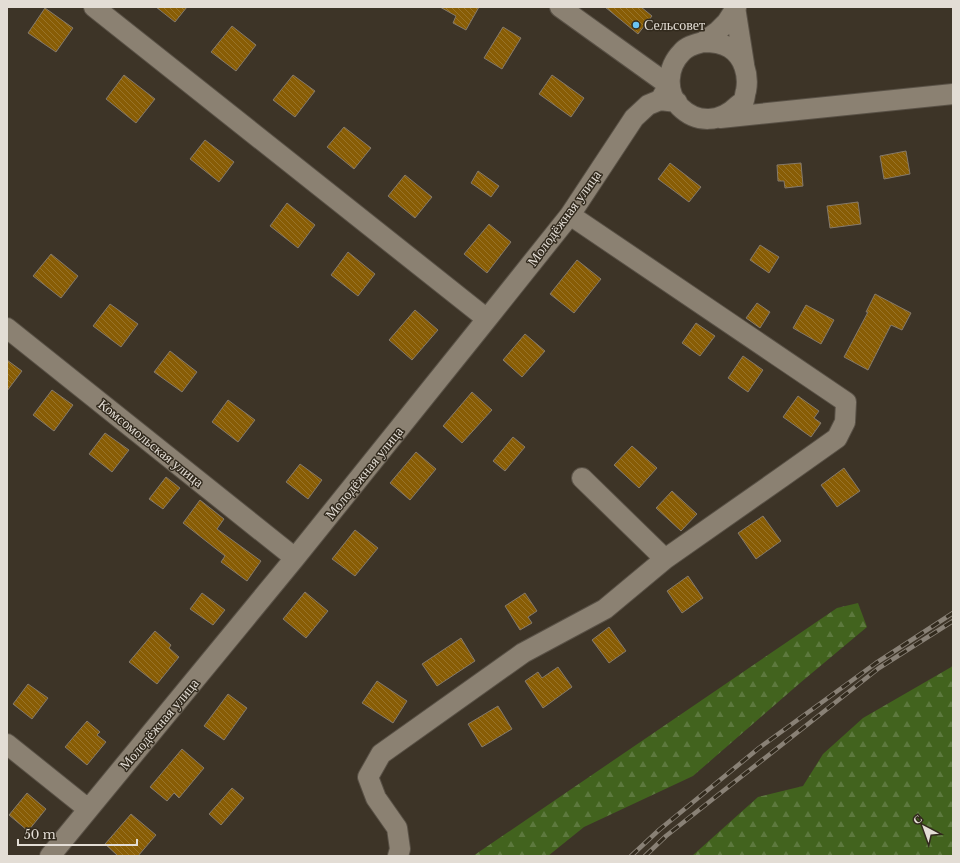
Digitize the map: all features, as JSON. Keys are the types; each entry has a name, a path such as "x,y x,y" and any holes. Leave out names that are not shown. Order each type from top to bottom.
{"street":[{"path":"94,7 488,319"},
{"path":"560,7 673,94"},
{"path":"703,42 727,22 736,7"},
{"path":"714,119 726,115 744,100 747,84 736,7"},
{"path":"783,112 766,104 745,71 740,57 730,48 717,42 703,42 690,46 682,52 671,70 673,94 680,108 691,116 705,119 714,119 783,112 953,94"},
{"name":"Молодёжная улица","path":"50,856 295,558 488,319 570,215 634,118 648,105 673,94"},
{"path":"398,856 400,850 397,828 376,798 368,777 381,754 523,653 605,609 665,559 837,438 845,422 846,402 570,215"},
{"name":"Комсомольская улица","path":"7,328 295,558"},
{"path":"582,478 665,559"},
{"path":"7,744 88,809"}],"green space":[{"path":"858,603 867,627 693,776 584,827 548,856 473,856 837,608"},
{"path":"953,666 953,856 692,856 758,797 803,786 823,754 863,718"}],"building":[{"path":"156,7 187,7 175,22"},
{"path":"440,7 479,7 466,30 453,23 456,16"},
{"name":"Сельсовет","path":"605,7 641,7 652,16 638,34"},
{"path":"45,8 73,28 56,52 28,33"},
{"path":"232,26 256,45 236,71 211,52"},
{"path":"503,27 521,38 502,69 484,58"},
{"path":"124,75 155,99 136,123 106,99"},
{"path":"293,75 315,91 295,117 273,100"},
{"path":"552,75 584,98 571,117 539,94"},
{"path":"344,127 371,148 354,169 327,147"},
{"path":"205,140 234,162 219,182 190,159"},
{"path":"906,151 910,174 884,179 880,156"},
{"path":"670,163 701,187 689,202 658,179"},
{"path":"801,163 803,186 785,188 784,181 778,181 777,165"},
{"path":"478,171 499,186 491,197 471,183"},
{"path":"405,175 432,197 415,218 388,196"},
{"path":"858,202 861,224 830,228 827,206"},
{"path":"287,203 315,225 298,248 270,226"},
{"path":"489,224 511,242 487,273 464,254"},
{"path":"760,245 779,257 769,273 750,260"},
{"path":"348,252 375,274 358,296 331,275"},
{"path":"51,254 78,276 61,298 33,276"},
{"path":"577,260 601,279 574,313 550,294"},
{"path":"875,294 911,313 902,330 891,325 868,370 844,357 868,312 866,312"},
{"path":"757,303 770,312 760,328 746,318"},
{"path":"110,304 138,324 121,347 93,326"},
{"path":"806,305 834,320 821,344 793,328"},
{"path":"415,310 438,330 412,360 389,340"},
{"path":"696,323 715,336 700,356 682,343"},
{"path":"525,334 545,351 522,377 503,360"},
{"path":"170,351 197,372 182,392 154,372"},
{"path":"743,356 763,370 748,392 728,378"},
{"path":"7,360 22,371 7,391"},
{"path":"52,390 73,405 54,431 33,415"},
{"path":"472,392 492,410 462,443 443,426"},
{"path":"798,396 819,411 814,418 821,423 811,437 783,417"},
{"path":"228,400 255,420 238,442 212,422"},
{"path":"105,433 129,450 112,472 89,454"},
{"path":"513,437 525,447 505,471 493,461"},
{"path":"632,446 657,468 639,488 614,465"},
{"path":"416,452 436,469 410,500 390,483"},
{"path":"300,464 322,480 308,499 286,482"},
{"path":"844,468 860,491 837,507 821,485"},
{"path":"166,477 180,488 163,509 149,499"},
{"path":"672,491 697,514 681,531 656,508"},
{"path":"200,500 224,519 217,529 261,561 247,581 221,562 225,556 183,523"},
{"path":"763,516 781,541 756,559 738,533"},
{"path":"355,530 378,548 355,576 332,559"},
{"path":"688,576 703,598 682,613 667,591"},
{"path":"305,592 328,611 306,638 283,619"},
{"path":"202,593 225,610 213,625 190,609"},
{"path":"525,593 537,611 528,617 532,623 520,630 505,606"},
{"path":"609,627 626,651 609,663 592,640"},
{"path":"155,631 171,645 169,648 179,657 157,684 129,662"},
{"path":"461,638 475,661 437,686 422,664"},
{"path":"558,667 572,687 543,708 525,681 538,672 542,678"},
{"path":"377,681 407,701 393,723 362,703"},
{"path":"28,684 48,698 32,719 13,704"},
{"path":"228,694 247,708 224,740 204,726"},
{"path":"498,706 512,729 482,747 468,724"},
{"path":"87,721 100,732 97,735 106,742 87,765 65,747"},
{"path":"182,749 204,768 179,798 174,793 167,801 150,787"},
{"path":"232,788 244,798 221,825 209,814"},
{"path":"27,793 46,809 28,831 9,815"},
{"path":"131,814 156,835 138,856 118,856 105,844"}],"railway":[{"path":"631,856 659,830 759,748 876,663 953,613"},
{"path":"645,856 666,836 879,668 953,621"}],"place":[{"name":"Сельсовет","path":"636,25"}]}
